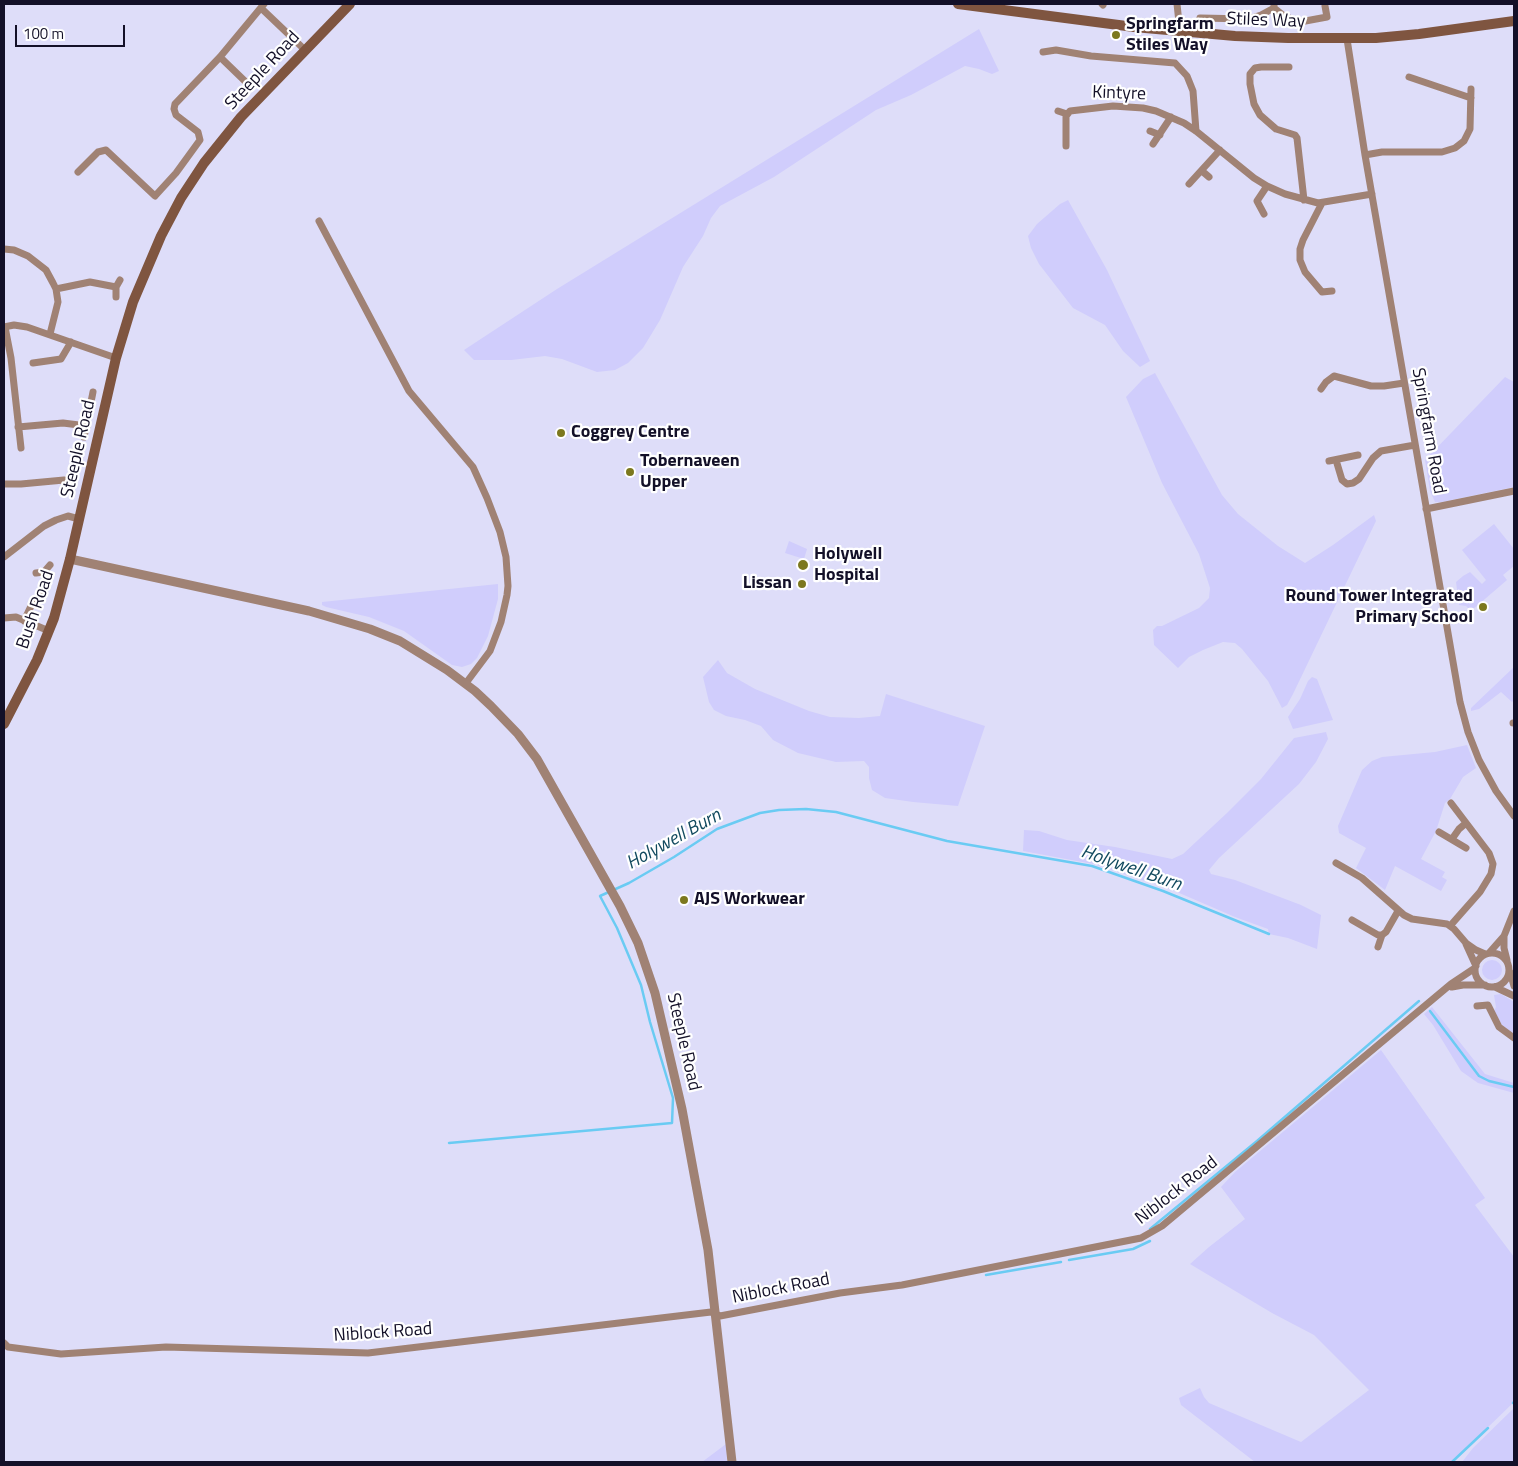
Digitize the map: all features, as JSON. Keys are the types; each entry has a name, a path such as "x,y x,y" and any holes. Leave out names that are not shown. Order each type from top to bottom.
{"main road":[{"name":"Steeple Road","path":"70,560 116,358 133,302 161,236 181,198 204,163 241,117 350,4"},
{"name":"Stiles Way","path":"958,4 1180,32 1234,36 1347,39 1419,34 1514,22"},
{"name":"Bush Road","path":"4,724 25,686 49,631 70,560"}],"street":[{"path":"1177,4 1180,32"},
{"path":"78,172 99,151 106,150 154,196 176,173 200,140 198,132 176,115 175,104 220,57 263,6 305,50"},
{"path":"1200,18 1249,19 1261,15 1274,6 1290,18 1307,21 1327,17 1324,6"},
{"name":"Springfarm Road","path":"1347,39 1365,155 1460,702 1468,732 1488,778 1514,816"},
{"name":"Kintyre","path":"1043,52 1056,50 1091,56 1175,63 1187,76 1193,91 1196,131"},
{"path":"220,57 251,87"},
{"path":"1289,67 1255,68 1250,74 1250,84 1254,104 1260,115 1276,129 1294,135 1297,138 1304,200"},
{"path":"1409,77 1471,98"},
{"path":"240,97 258,79"},
{"path":"1365,155 1382,152 1442,152 1455,148 1464,141 1470,129 1472,89"},
{"name":"Kintyre","path":"1067,114 1072,110 1088,108 1123,106 1148,109 1171,117 1196,131 1254,178 1267,186 1304,200 1322,204 1372,194"},
{"path":"1058,111 1067,114 1066,146"},
{"path":"1153,144 1171,117"},
{"name":"Kintyre","path":"1150,131 1160,135"},
{"path":"1066,133 1075,134"},
{"path":"1189,184 1220,150"},
{"path":"1202,171 1209,177"},
{"path":"1264,214 1257,201 1267,186"},
{"path":"1322,204 1303,240 1300,249 1300,260 1304,269 1322,292 1332,291"},
{"path":"319,221 409,391 473,467 500,532 506,557 508,586 501,622 490,651 466,684"},
{"path":"4,249 22,252 46,270 56,289 58,308 50,334"},
{"path":"116,297 116,287 120,280"},
{"path":"56,289 90,282 116,287"},
{"path":"20,448 11,358 4,327 20,325 116,358"},
{"path":"33,363 61,359 71,342"},
{"path":"1321,389 1334,376 1371,386 1404,383"},
{"path":"84,437 93,392"},
{"path":"18,427 63,423 87,426"},
{"path":"1358,455 1332,461 1342,480 1347,484 1359,479 1373,458 1381,451 1415,445"},
{"path":"4,484 64,480 71,485 75,472"},
{"path":"1426,509 1514,491"},
{"path":"4,557 44,526 68,516 79,519"},
{"name":"Steeple Road","path":"70,560 309,611 370,629 400,641 466,684 492,706 518,734 537,759 629,923 645,962 663,1025 682,1109 708,1250 732,1462"},
{"path":"36,573 44,572 50,564"},
{"path":"24,620 32,604 44,593 46,584 44,572"},
{"path":"4,618 16,617 49,631"},
{"path":"1450,926 1480,892 1493,868 1489,853 1451,803"},
{"path":"1452,839 1466,823"},
{"path":"1439,832 1466,848"},
{"path":"1336,863 1342,871 1374,888 1398,911 1412,919 1443,923 1450,926 1466,943 1476,950 1487,954 1500,954 1508,961"},
{"path":"1378,947 1382,935 1386,932 1398,911"},
{"path":"1475,967 1478,960 1487,954 1504,936 1514,911"},
{"path":"1352,920 1378,935 1382,935"},
{"path":"1504,936 1504,948 1514,986"},
{"path":"1466,943 1477,978 1485,985"},
{"name":"Niblock Road","path":"4,1343 8,1347 61,1354 166,1347 368,1353 711,1312 720,1316 840,1293 902,1285 1141,1238 1162,1226 1446,989 1475,967"},
{"path":"1496,987 1505,982 1510,972"},
{"path":"1446,989 1463,985 1485,985 1496,987 1514,996"},
{"path":"1476,1006 1488,1005 1499,1027 1514,1038"}],"shaded area":[{"path":"979,29 999,71 992,74 965,66 911,95 876,110 774,177 720,206 683,267 660,320 643,348 628,363 615,370 597,372 562,359 545,356 511,360 474,360 464,350 557,289"},
{"path":"1068,200 1107,270 1150,361 1140,367 1123,351 1105,325 1073,308 1039,264 1031,248 1028,236 1037,224 1060,204"},
{"path":"1155,373 1222,495 1238,514 1278,546 1305,563 1374,515 1376,521 1293,694 1287,705 1282,708 1268,681 1235,643 1223,642 1203,650 1189,657 1178,668 1154,645 1153,630 1157,626 1162,626 1199,608 1209,598 1210,588 1199,554 1162,483 1126,397 1143,379"},
{"path":"1505,377 1514,382 1514,487 1435,502 1430,491 1425,460"},
{"path":"1494,524 1514,549 1514,566 1503,575 1507,580 1471,611 1466,606 1459,605 1456,582 1470,572 1482,584 1486,580 1462,550"},
{"path":"789,541 807,549 804,559 785,553"},
{"path":"498,584 498,599 488,636 477,658 471,664 462,667 452,665 404,631 369,617 322,605 322,602"},
{"path":"718,660 727,673 755,689 809,711 830,717 859,718 880,716 886,694 985,726 958,806 885,798 872,790 869,767 864,761 836,762 798,753 773,740 761,726 726,716 714,710 709,702 703,677"},
{"path":"1514,667 1514,700 1512,702 1501,692 1479,709 1471,711 1471,708"},
{"path":"1312,677 1317,679 1333,720 1293,729 1288,717"},
{"path":"1326,732 1328,739 1316,762 1299,784 1219,858 1209,870 1211,874 1235,880 1301,905 1321,915 1317,949 1288,938 1269,934 1268,929 1170,889 1093,864 1023,851 1024,830 1039,831 1067,840 1115,847 1172,859 1183,854 1227,813 1261,779 1294,738"},
{"path":"1467,745 1476,768 1463,777 1450,799 1445,803 1436,831 1421,859 1445,872 1442,877 1447,880 1441,891 1395,866 1385,890 1356,868 1366,848 1339,833 1338,826 1362,770 1372,761 1382,757 1435,752"},
{"path":"1488,960 1496,960 1502,966 1502,974 1496,980 1488,980 1482,974 1482,966"},
{"path":"1501,994 1514,1002 1514,1034 1502,1025 1494,1011 1496,1007 1494,995"},
{"path":"1432,1007 1485,1074 1514,1083 1514,1093 1478,1083 1461,1071 1433,1025 1424,1014"},
{"path":"1381,1050 1485,1198 1475,1205 1514,1257 1514,1402 1452,1462 1255,1462 1181,1405 1179,1398 1200,1388 1209,1403 1301,1442 1369,1390 1314,1335 1272,1313 1190,1264 1245,1219 1221,1187 1235,1172"},
{"path":"1514,1408 1514,1462 1462,1462 1473,1448"},
{"path":"726,1444 727,1462 702,1462"}],"waterway":[{"name":"Holywell Burn","path":"449,1143 672,1123 673,1098 641,985 617,928 600,896 629,883 717,829 760,813 806,809 836,812 947,841 1092,866 1163,891 1269,934"},
{"path":"1150,1229 1257,1141 1419,1001"},
{"name":"Holywell Burn","path":"1430,1011 1479,1076 1489,1081 1514,1087"},
{"path":"1069,1260 1133,1249 1150,1241"},
{"path":"986,1275 1061,1262"},
{"path":"1452,1462 1488,1428"}],"place":[{"name":"Springfarm Stiles Way","path":"1116,35"},
{"name":"Coggrey Centre","path":"561,433"},
{"name":"Tobernaveen Upper","path":"630,472"},
{"name":"Holywell Hospital","path":"803,565"},
{"name":"Lissan","path":"802,584"},
{"name":"Round Tower Integrated Primary School","path":"1483,607"},
{"name":"AJS Workwear","path":"684,900"}]}
